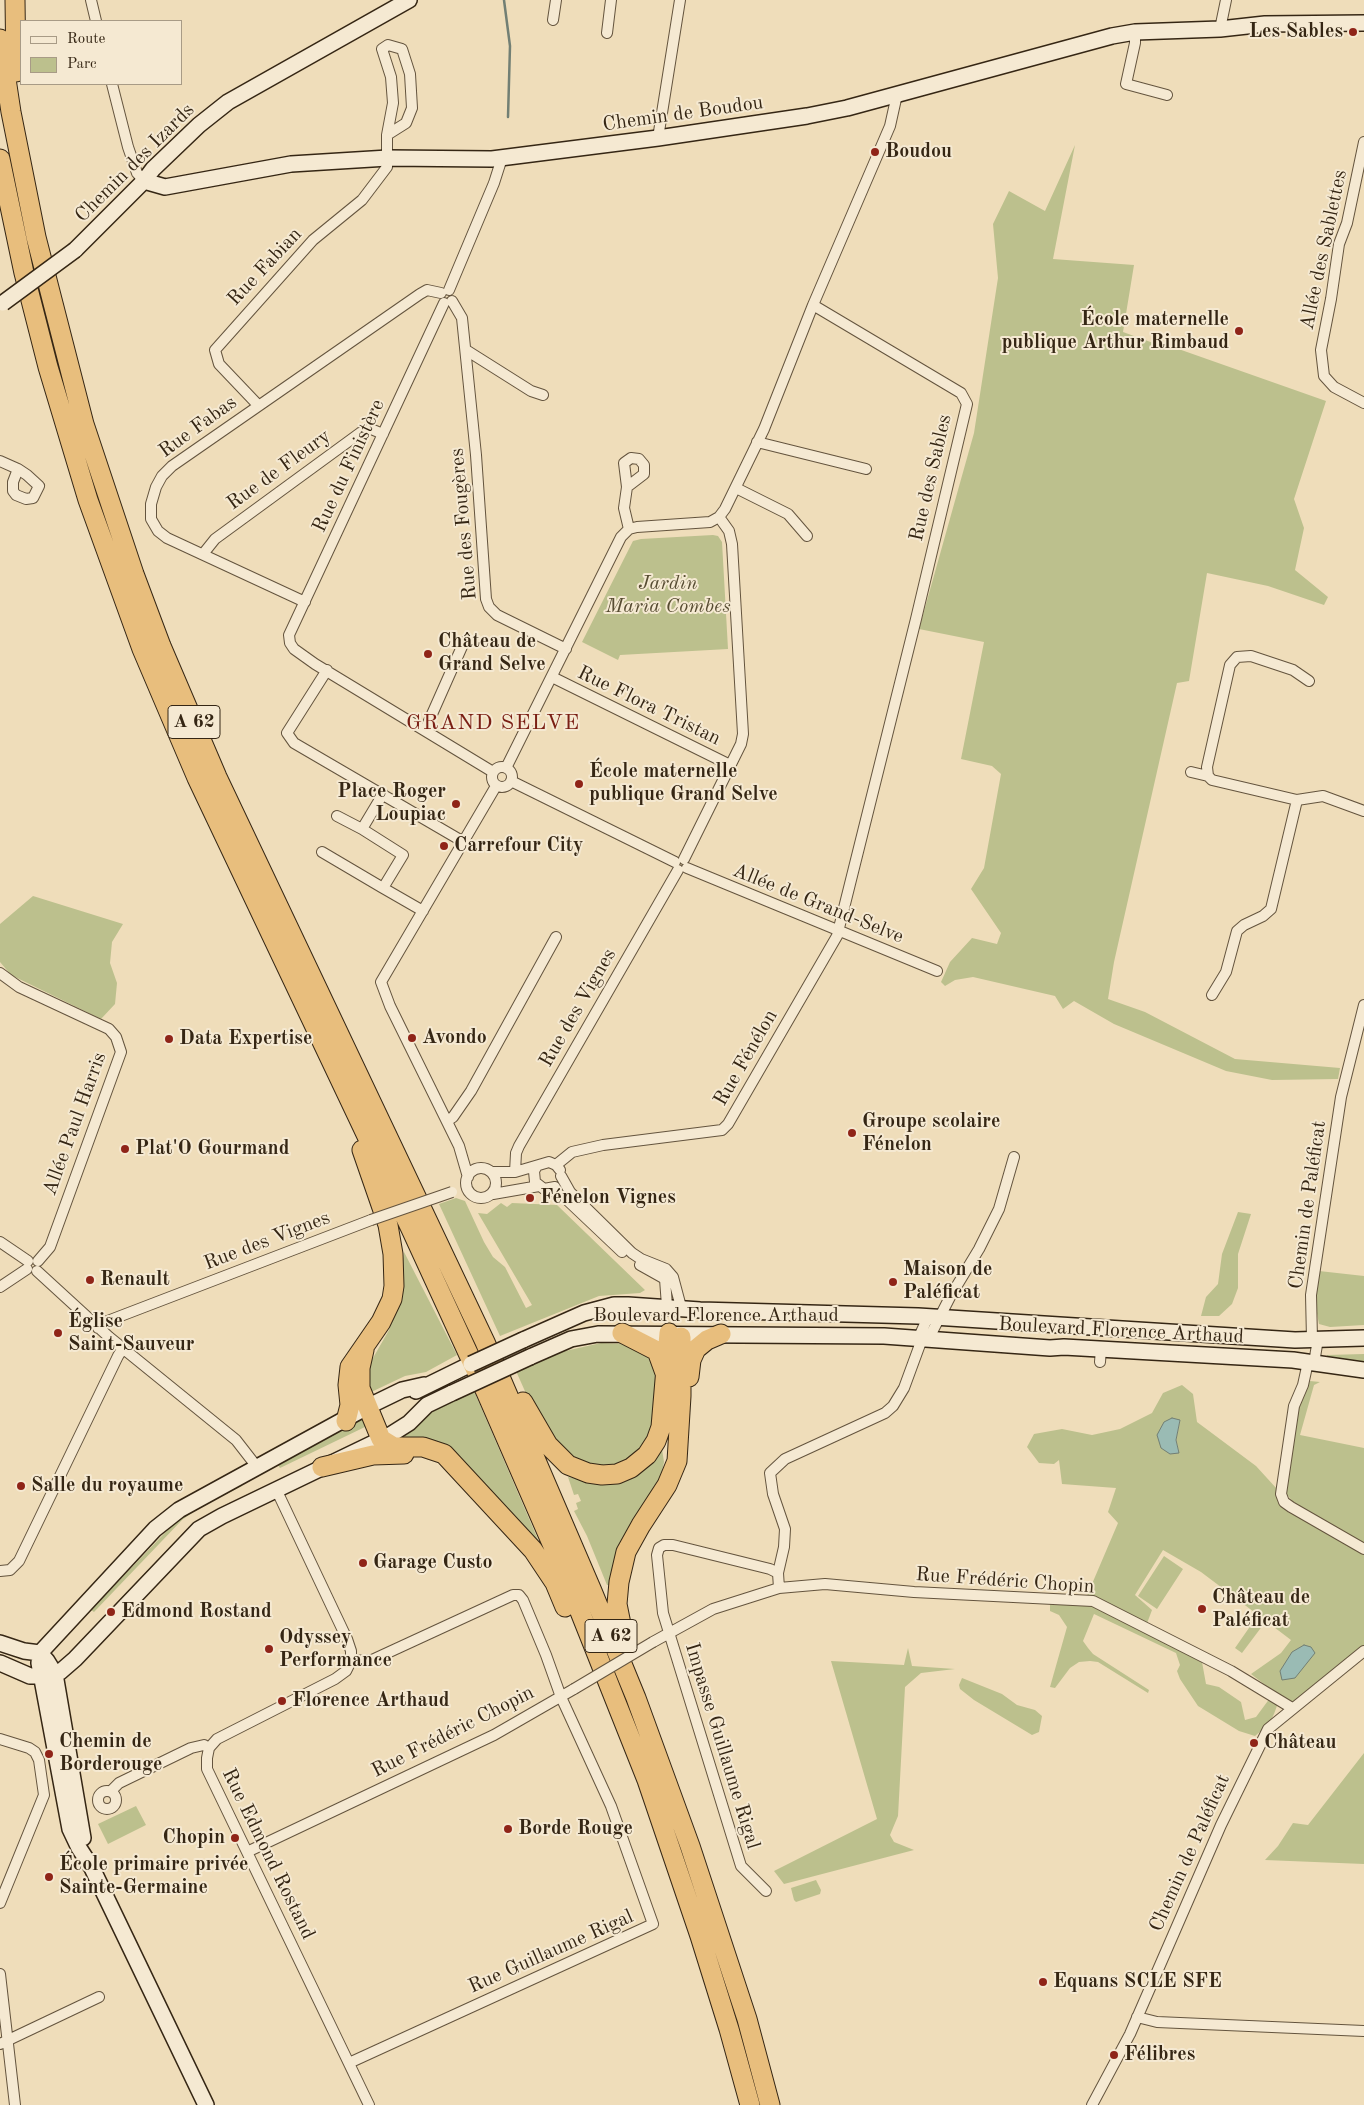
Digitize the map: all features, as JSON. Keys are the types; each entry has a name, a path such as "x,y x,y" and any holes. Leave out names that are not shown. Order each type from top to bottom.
{"highway":[{"path":"15,0 15,58 36,237"},
{"name":"A 62","path":"0,39 11,112 36,237 84,424 134,574 161,646 222,786 412,1184 527,1436 636,1698 719,1932 747,2019 770,2105"},
{"name":"A 62","path":"0,159 24,273 48,367 88,500 142,649 197,778 330,1062 411,1229 537,1506 619,1708 665,1832 730,2029 750,2105"},
{"path":"0,193 24,273"},
{"path":"330,1062 388,1226 394,1254 395,1274 392,1299 381,1322 364,1350 350,1366 348,1385 350,1405 346,1420"},
{"path":"412,1184 427,1197 522,1400 548,1445 568,1465 588,1473 609,1475 624,1471 638,1463 651,1449 661,1427 666,1379 675,1333"},
{"path":"622,1332 657,1351 662,1361 666,1379"},
{"path":"636,1698 619,1616 618,1582 626,1552 675,1469 678,1452 681,1396 675,1333"},
{"path":"681,1396 688,1384 694,1352 704,1342 721,1334"},
{"path":"364,1350 358,1379 361,1394 381,1438 394,1447 424,1447 435,1450 450,1461 527,1542 555,1583 665,1832"},
{"path":"322,1467 372,1455 411,1453 431,1455 450,1461"}],"street":[{"path":"91,0 96,20"},
{"name":"Chemin des Izards","path":"2,304 75,250 144,181 153,169 199,125 228,102 409,0"},
{"path":"553,20 556,0"},
{"path":"606,33 611,0"},
{"path":"658,138 680,0"},
{"path":"1220,29 1226,0"},
{"name":"Chemin de Boudou","path":"144,181 165,187 270,166 388,158 502,158 658,138 820,114 1112,36 1135,32 1220,29 1264,24 1364,23"},
{"name":"Chemin de Boudou","path":"1220,29 1277,33 1364,29"},
{"path":"1135,32 1135,43 1126,84 1167,94"},
{"path":"387,135 406,123 412,108 410,74 402,49 388,45 382,49 391,77 393,103 387,135 388,158"},
{"path":"112,85 128,147 137,173 144,181"},
{"path":"506,768 621,537 630,529 710,522 720,517 736,488 780,390 813,305 890,126 896,99 895,95"},
{"name":"Allée des Sablettes","path":"1364,142 1347,223 1339,244 1321,350 1322,369 1334,387 1364,403"},
{"name":"Rue Fabian","path":"258,405 219,364 215,350 313,240 362,200 388,167 388,158"},
{"path":"445,292 494,183 502,158"},
{"name":"Rue Fabas","path":"305,602 167,538 153,526 151,519 151,504 156,487 162,476 172,466 420,294 427,290 445,292"},
{"name":"Rue des Fougères","path":"445,292 453,294 448,302 462,318 486,599 489,607 497,615 566,649"},
{"name":"Rue du Finistère","path":"327,670 294,649 290,643 289,635 383,434 448,302"},
{"name":"Rue des Sables","path":"813,305 961,393 967,404 916,620 838,930"},
{"path":"466,350 531,391 543,395"},
{"name":"Rue de Fleury","path":"203,554 215,539 360,433 371,430 383,434"},
{"path":"757,442 866,469"},
{"path":"0,460 18,469"},
{"path":"627,487 624,508 630,529"},
{"path":"736,488 788,514 807,536"},
{"name":"Rue des Vignes","path":"514,1172 516,1153 519,1146 681,865 742,744 732,544 729,531 720,517"},
{"path":"424,730 464,642"},
{"path":"1208,776 1207,767 1230,665 1237,657 1251,656 1293,670 1309,681"},
{"path":"462,841 294,743 287,734 327,670 493,772"},
{"name":"Rue Flora Tristan","path":"552,677 730,765"},
{"path":"499,768 506,768 511,774 511,781 505,787 496,786 492,780 493,772 499,768"},
{"path":"1192,772 1208,776 1212,780 1297,800 1323,796 1364,811"},
{"name":"Allée de Grand-Selve","path":"511,781 681,865 937,971"},
{"path":"496,786 381,982 390,1006 460,1146 470,1193 481,1199 493,1194 539,1186 550,1189 565,1198 622,1252 662,1276 674,1307"},
{"path":"362,829 383,794"},
{"path":"1212,995 1226,972 1237,931 1244,924 1264,916 1271,909 1297,800"},
{"path":"337,816 362,829 403,855 383,888"},
{"path":"322,852 424,911"},
{"name":"Rue Fénélon","path":"556,1165 572,1152 596,1146 722,1130 728,1124 838,930"},
{"path":"447,1121 453,1117 471,1092 556,937"},
{"name":"Allée Paul Harris","path":"0,973 19,987 109,1029 116,1037 121,1052 50,1247 32,1265 0,1287"},
{"name":"Chemin de Paléficat","path":"1308,1362 1312,1339 1311,1296 1341,1097 1364,1005"},
{"path":"460,1146 482,1168 492,1172 514,1172 549,1162 556,1165 570,1192 632,1253 641,1259 666,1269 673,1277 675,1333"},
{"path":"779,1588 778,1573 784,1546 785,1529 773,1494 770,1473 785,1459 884,1413 893,1406 904,1388 923,1339 934,1318 950,1297 979,1249 999,1210 1014,1156"},
{"path":"537,1166 534,1177 539,1186"},
{"path":"467,1179 473,1170 482,1168"},
{"path":"492,1172 496,1182 493,1194"},
{"path":"550,1189 558,1184 561,1176"},
{"name":"Rue des Vignes","path":"98,1328 105,1322 371,1220 452,1192 467,1179"},
{"name":"Rue des Vignes","path":"452,1192 470,1193"},
{"path":"0,1242 32,1265 98,1328 236,1440 257,1466"},
{"name":"Boulevard Florence Arthaud","path":"40,1653 161,1524 192,1501 346,1420 369,1412 402,1390 424,1385 584,1313 603,1307 628,1304 934,1318 1312,1339 1364,1338"},
{"name":"Boulevard Florence Arthaud","path":"48,1676 75,1659 199,1530 405,1426 431,1403 571,1339 622,1332 923,1339 1050,1348 1101,1356 1308,1362 1364,1370"},
{"path":"5,1571 19,1561 123,1348"},
{"path":"1308,1362 1303,1385 1294,1406 1281,1494 1284,1502 1291,1507 1364,1549"},
{"path":"276,1490 346,1639 351,1652 351,1661 372,1660 513,1595 519,1595 523,1600 546,1655 561,1697"},
{"path":"669,1632 663,1613 657,1555 659,1548 664,1545 673,1545 778,1573"},
{"name":"Rue Frédéric Chopin","path":"248,1852 494,1734 561,1697 669,1632 727,1602 779,1588 825,1584 914,1592 1094,1601 1231,1671 1292,1708"},
{"name":"Impasse Guillaume Rigal","path":"669,1632 741,1866 766,1891"},
{"path":"0,1643 24,1651 40,1653 48,1676 80,1829 92,1868 206,2105"},
{"name":"Chemin de Paléficat","path":"1092,2105 1137,2017 1257,1747 1268,1729 1364,1651"},
{"name":"Rue Edmond Rostand","path":"351,1661 346,1671 336,1679 227,1734 210,1748 207,1758 208,1769 369,2105"},
{"path":"0,1663 24,1674 48,1676"},
{"path":"48,1676 61,1786 70,1829 78,1848 92,1868"},
{"name":"Rue Guillaume Rigal","path":"349,2063 653,1924 611,1806 561,1697"},
{"path":"0,1739 35,1752 39,1760 44,1795 0,1903"},
{"path":"111,1791 119,1783 191,1748 204,1745 210,1748"},
{"path":"42,1780 61,1786"},
{"path":"44,1795 61,1786"},
{"path":"0,1974 4,2042 15,2105"},
{"path":"4,2042 99,1997"},
{"path":"1137,2017 1157,2022 1364,2031"}],"green space":[{"path":"1075,145 1053,259 1134,265 1123,332 1167,348 1170,346 1326,401 1294,499 1304,528 1295,570 1328,597 1324,605 1268,586 1207,573 1189,681 1177,683 1114,962 1108,999 1145,1012 1235,1059 1340,1068 1338,1079 1272,1080 1226,1071 1114,1024 1074,1001 1063,1009 1055,996 973,977 955,980 945,986 941,982 950,962 972,938 997,944 1001,933 971,889 984,868 1001,774 992,766 961,759 984,642 919,629 974,433 998,278 993,224 1009,191 1045,211"},
{"name":"Jardin Maria Combes","path":"718,536 722,542 728,649 620,655 618,660 582,642 633,541"},
{"path":"33,896 123,924 112,942 110,963 117,983 115,1004 101,1019 11,975 0,962 0,924"},
{"path":"456,1198 465,1201 484,1242 493,1257 505,1267 526,1308 532,1305 478,1213 487,1214 501,1203 507,1207 512,1203 557,1205 645,1290 640,1293 599,1296 500,1336 439,1204"},
{"path":"1238,1212 1251,1214 1238,1254 1238,1288 1232,1304 1219,1316 1201,1316 1206,1297 1218,1284 1222,1254"},
{"path":"404,1252 457,1355 426,1372 405,1376 367,1394 369,1365 389,1330 398,1303"},
{"path":"1319,1271 1364,1276 1364,1325 1330,1327 1319,1324 1314,1298"},
{"path":"601,1343 628,1344 657,1360 652,1429 644,1445 630,1458 612,1466 593,1466 573,1458 561,1447 532,1407 516,1371 556,1353"},
{"path":"1364,1354 1364,1367 1326,1361 1327,1355"},
{"path":"1310,1381 1320,1382 1314,1385 1300,1435 1364,1448 1364,1544 1294,1503 1283,1490 1299,1399"},
{"path":"1182,1385 1193,1394 1197,1422 1256,1466 1277,1489 1281,1504 1364,1552 1364,1646 1291,1705 1251,1674 1281,1653 1291,1640 1266,1621 1242,1653 1235,1648 1258,1615 1201,1572 1163,1550 1135,1595 1152,1610 1146,1626 1086,1598 1118,1523 1108,1512 1116,1488 1062,1484 1059,1460 1054,1464 1039,1463 1027,1447 1034,1434 1062,1429 1092,1435 1120,1429 1152,1413 1163,1393","holes":["1180,1420 1176,1440 1179,1452 1164,1422"]},
{"path":"474,1391 546,1558 455,1458 392,1438 425,1413"},
{"path":"360,1418 364,1420 367,1426 280,1468 276,1462"},
{"path":"662,1449 664,1462 661,1476 610,1585 607,1585 587,1536 574,1511 578,1509 576,1503 581,1501 578,1494 574,1495 568,1477 583,1480"},
{"path":"239,1482 242,1486 200,1507 182,1520 94,1612 91,1610 181,1516"},
{"path":"248,1494 250,1497 209,1518 123,1602 120,1599 192,1524"},
{"path":"1164,1556 1183,1569 1157,1609 1138,1596"},
{"path":"1050,1602 1084,1603 1096,1607 1202,1662 1206,1684 1219,1687 1241,1702 1245,1720 1256,1717 1270,1698 1278,1703 1269,1724 1255,1736 1239,1731 1198,1706 1180,1679 1177,1671 1180,1665 1176,1653 1094,1614 1083,1641 1093,1654 1149,1690 1148,1693 1098,1662 1090,1661 1079,1662 1070,1668 1055,1688 1050,1687 1067,1627 1059,1615 1050,1611"},
{"path":"908,1648 912,1666 955,1669 921,1673 905,1687 898,1816 890,1835 894,1842 914,1850 784,1884 774,1871 877,1819 831,1661 904,1665"},
{"path":"962,1678 1002,1694 1017,1705 1035,1710 1042,1716 1039,1732 1032,1735 974,1700 960,1689 959,1685"},
{"path":"1364,1753 1364,1864 1265,1860 1278,1846 1293,1823 1308,1825"},
{"path":"136,1806 146,1825 108,1844 98,1824"},
{"path":"816,1880 821,1890 820,1894 796,1902 794,1900 791,1888"}],"water":[{"path":"1172,1418 1180,1420 1176,1440 1179,1453 1170,1454 1161,1448 1157,1435 1164,1422"},
{"path":"1304,1645 1311,1647 1315,1653 1295,1678 1282,1680 1280,1671 1292,1652"}],"waterway":[{"path":"504,0 510,46 508,117"}],"place":[{"name":"Les Sables","path":"1353,32"},
{"name":"Boudou","path":"875,152"},
{"name":"École maternelle publique Arthur Rimbaud","path":"1239,331"},
{"name":"Château de Grand Selve","path":"428,654"},
{"name":"École maternelle publique Grand Selve","path":"579,784"},
{"name":"Place Roger Loupiac","path":"456,804"},
{"name":"Carrefour City","path":"444,846"},
{"name":"Avondo","path":"412,1038"},
{"name":"Data Expertise","path":"169,1039"},
{"name":"Groupe scolaire Fénelon","path":"852,1133"},
{"name":"Plat'O Gourmand","path":"125,1149"},
{"name":"Fénelon Vignes","path":"530,1198"},
{"name":"Renault","path":"90,1280"},
{"name":"Maison de Paléficat","path":"893,1282"},
{"name":"Église Saint-Sauveur","path":"58,1333"},
{"name":"Salle du royaume","path":"21,1486"},
{"name":"Garage Custo","path":"363,1563"},
{"name":"Château de Paléficat","path":"1202,1609"},
{"name":"Edmond Rostand","path":"111,1612"},
{"name":"Odyssey Performance","path":"269,1649"},
{"name":"Florence Arthaud","path":"282,1701"},
{"name":"Château","path":"1254,1743"},
{"name":"Chemin de Borderouge","path":"49,1754"},
{"name":"Borde Rouge","path":"508,1829"},
{"name":"Chopin","path":"235,1838"},
{"name":"École primaire privée Sainte-Germaine","path":"49,1877"},
{"name":"Equans SCLE SFE","path":"1043,1982"},
{"name":"Félibres","path":"1114,2055"}],"district":[{"name":"GRAND SELVE","path":"493,723"}]}
